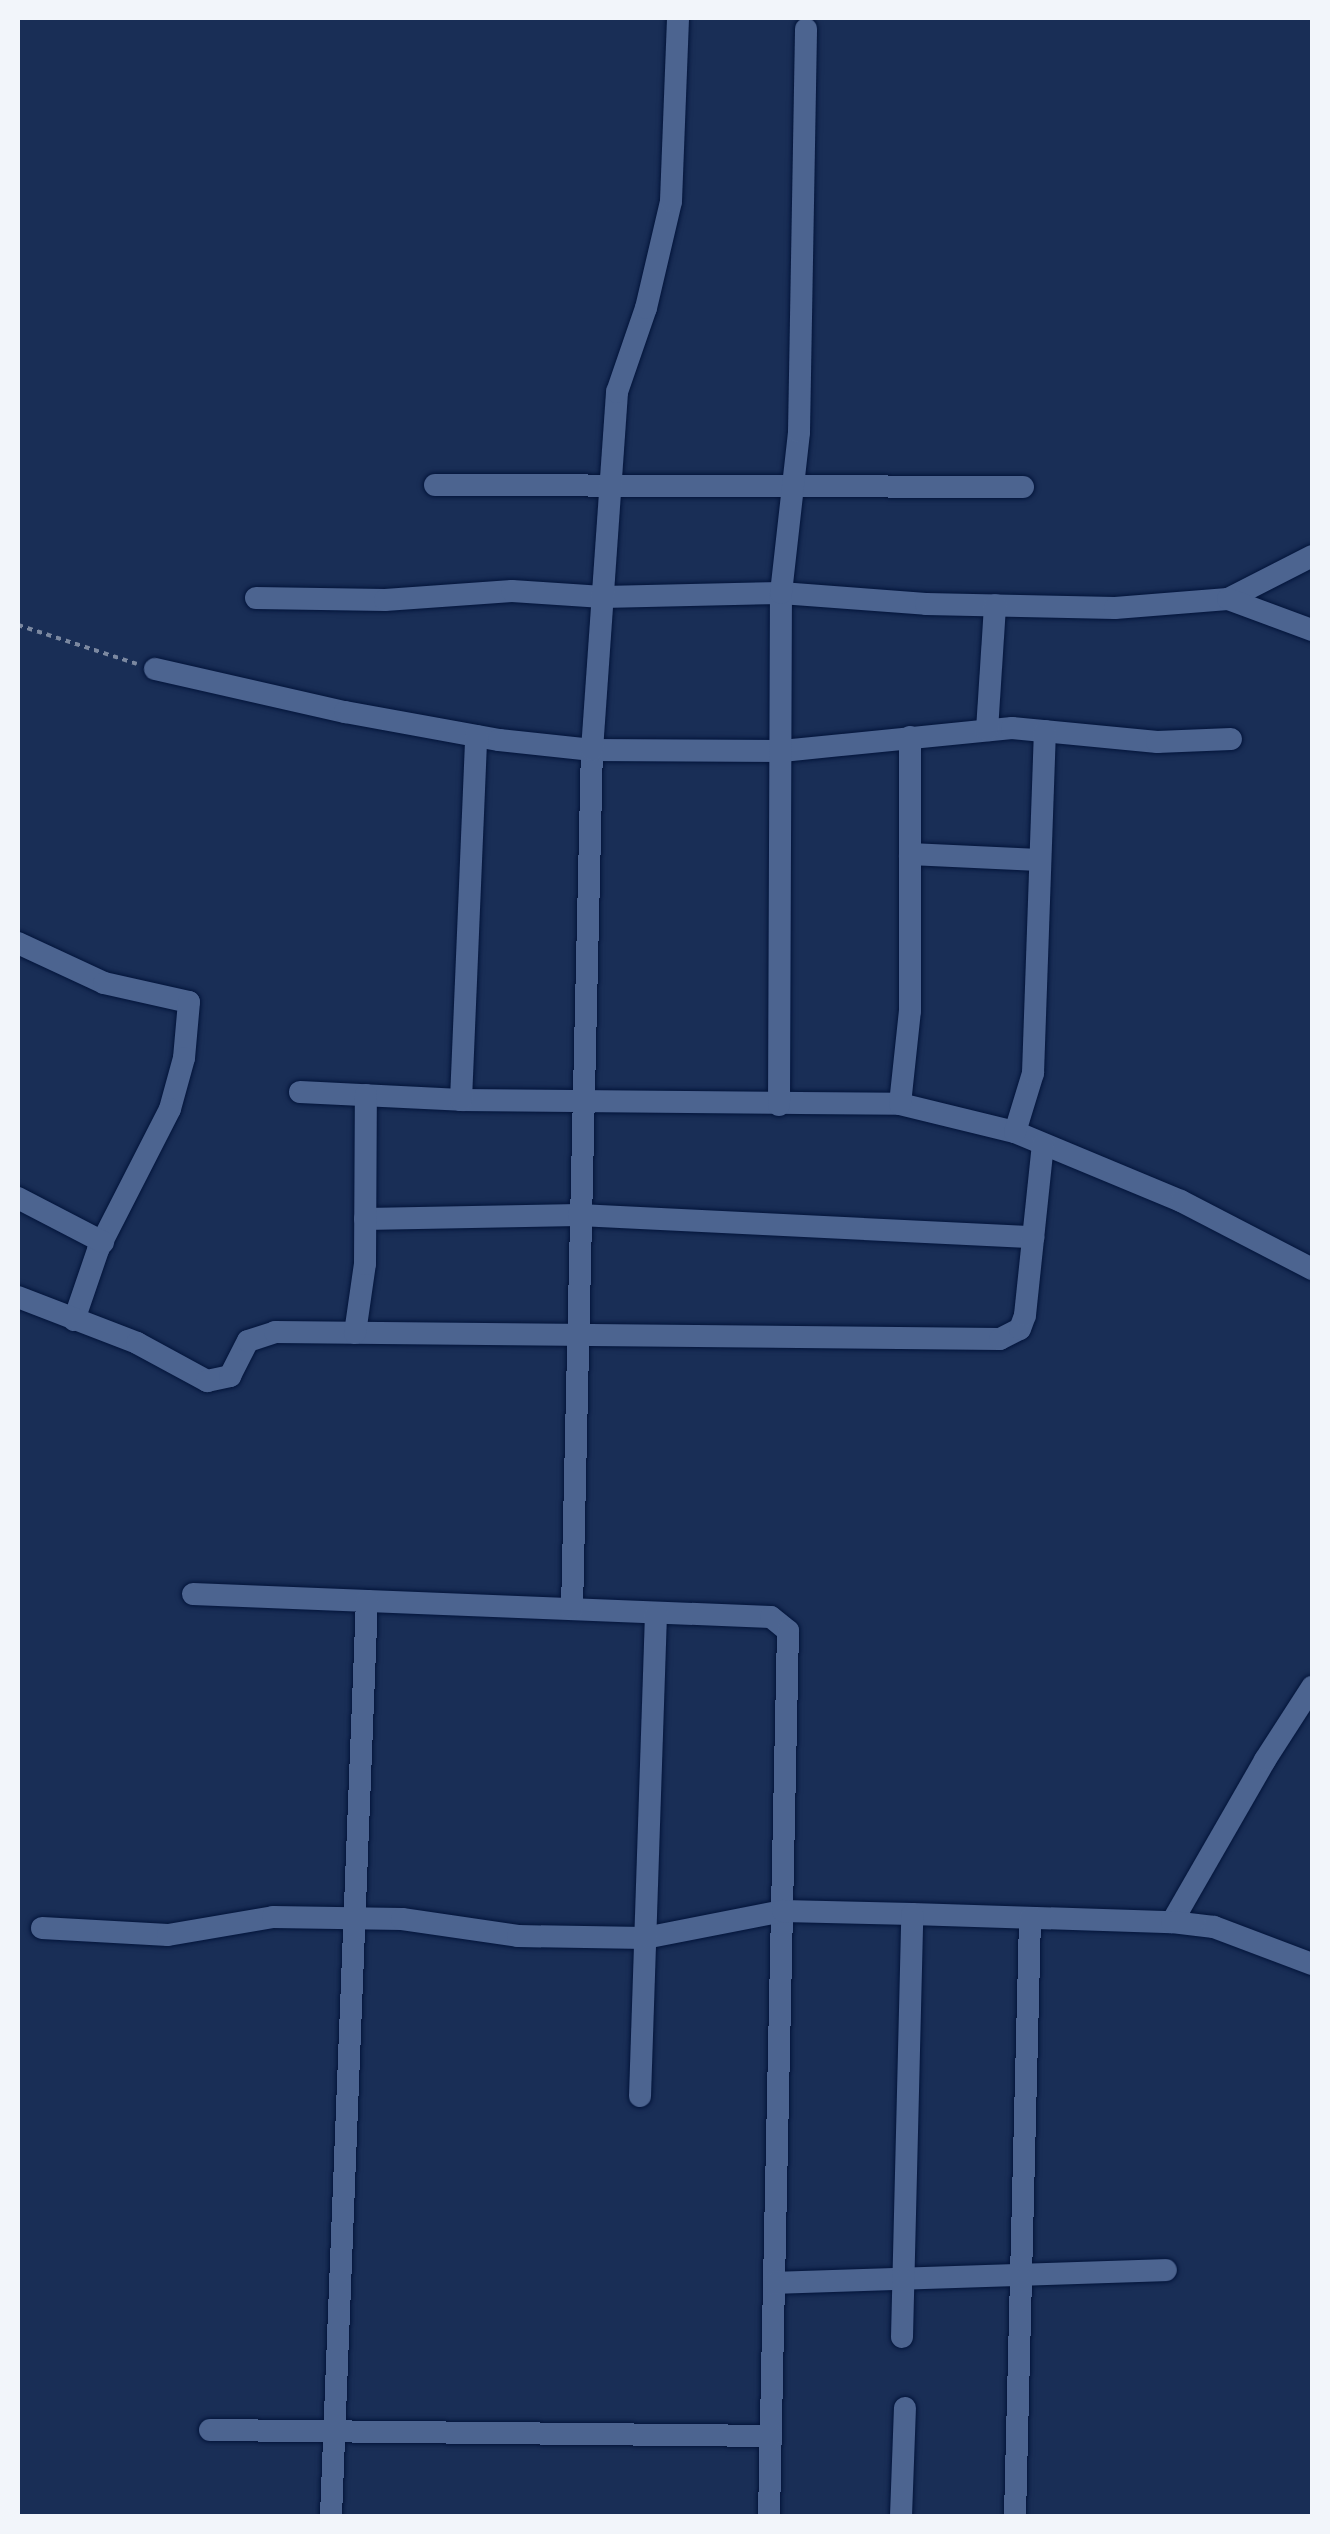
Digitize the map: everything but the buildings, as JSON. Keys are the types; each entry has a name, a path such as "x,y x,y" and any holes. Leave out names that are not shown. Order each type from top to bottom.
{"street":[{"path":"572,1609 592,750 617,392 646,308 672,201 678,18"},
{"path":"779,1105 782,593 800,432 806,29"},
{"path":"435,485 1024,487"},
{"path":"256,598 385,600 512,591 603,597 782,593 995,606 1116,608 1228,598 1312,556"},
{"path":"1228,598 1312,630"},
{"path":"987,730 995,606"},
{"path":"154,669 345,712 476,736 592,750 782,751 987,730 1045,731 1157,742 1231,740"},
{"path":"1015,1132 1032,1073 1045,731"},
{"path":"462,1100 476,736"},
{"path":"900,1104 910,1010 910,737"},
{"path":"910,854 1039,860"},
{"path":"18,943 104,984 189,1002 184,1058 170,1109 103,1242 74,1320"},
{"path":"300,1092 462,1100 900,1104 1015,1132 1180,1201 1312,1269"},
{"path":"356,1334 366,1264 366,1095"},
{"path":"18,1297 136,1343 207,1381 230,1376 248,1341 275,1332 1008,1338 1023,1322 1043,1144"},
{"path":"18,1198 103,1242"},
{"path":"364,1219 580,1214 1033,1237"},
{"path":"193,1594 771,1617 788,1630 770,2516"},
{"path":"331,2516 367,1601"},
{"path":"640,2096 656,1613"},
{"path":"1172,1922 1265,1760 1312,1687"},
{"path":"42,1928 168,1935 273,1917 355,1918 402,1919 518,1936 645,1938 783,1911 912,1914 1172,1922 1214,1927 1312,1964"},
{"path":"902,2337 912,1914"},
{"path":"1015,2516 1030,1918"},
{"path":"775,2283 1166,2270"},
{"path":"901,2516 905,2408"},
{"path":"210,2430 771,2436"}],"path":[{"path":"18,625 154,669"}]}
